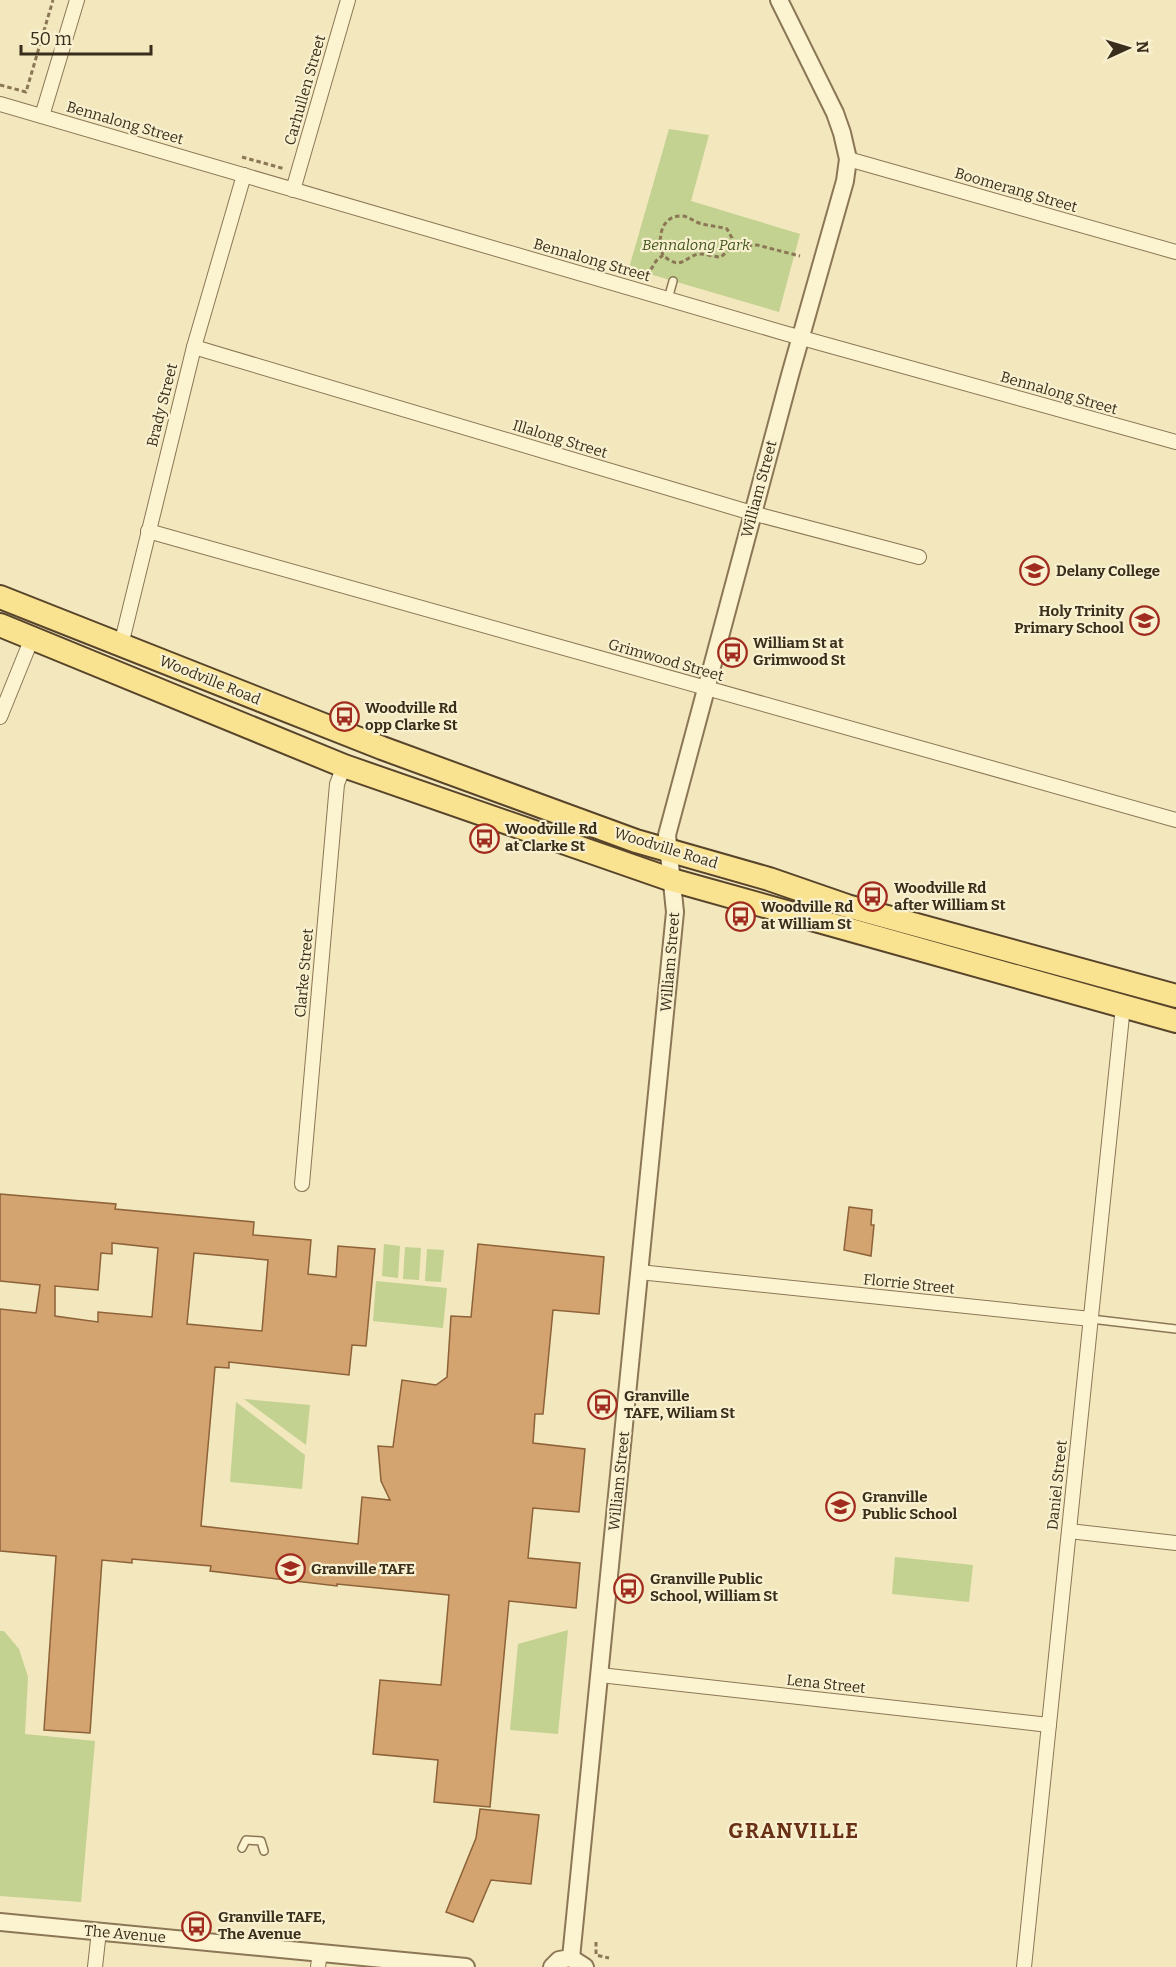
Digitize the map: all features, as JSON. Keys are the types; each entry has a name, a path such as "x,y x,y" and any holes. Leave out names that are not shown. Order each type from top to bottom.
{"main road":[{"name":"Woodville Road","path":"0,597 382,748 668,851 769,879 847,906 1176,996"},
{"name":"Woodville Road","path":"0,625 344,766 672,880 1176,1021"}],"street":[{"path":"42,116 77,0"},
{"name":"Carhullen Street","path":"293,190 348,0"},
{"name":"William Street","path":"578,1963 600,1675 674,931 675,912 667,835 752,513 845,181 848,159 847,147 835,113 780,0"},
{"name":"Bennalong Street","path":"0,104 801,338 1176,442"},
{"name":"Boomerang Street","path":"848,159 1176,252"},
{"name":"Brady Street","path":"121,645 194,347 244,175"},
{"name":"Illalong Street","path":"194,347 752,513 919,557"},
{"name":"Grimwood Street","path":"148,531 1176,820"},
{"path":"0,717 32,638"},
{"name":"Clarke Street","path":"302,1184 337,784 344,766"},
{"name":"Daniel Street","path":"1024,1967 1123,1006"},
{"name":"Florrie Street","path":"639,1272 1091,1319"},
{"path":"1069,1531 1176,1543"},
{"name":"Lena Street","path":"600,1675 1049,1725"},
{"name":"The Avenue","path":"0,1923 99,1931 319,1959 466,1967"},
{"path":"95,1967 99,1931"},
{"path":"552,1967 559,1960 578,1963"}],"lane":[{"path":"668,299 673,281"},
{"name":"Florrie Street","path":"1091,1319 1176,1329"},
{"path":"242,1848 246,1840 261,1841 264,1851"}],"path":[{"path":"0,85 26,92 53,0"},
{"path":"733,246 727,229 682,216 674,217 662,229 659,239 663,255 675,262 682,262 700,254 721,257 733,246 757,245 800,256"},
{"path":"647,276 656,261 663,255"},
{"path":"597,1942 596,1955 609,1958"}],"green space":[{"name":"Bennalong Park","path":"669,129 709,135 691,201 800,234 779,312 629,268"},
{"path":"384,1244 400,1246 398,1278 382,1276"},
{"path":"405,1247 421,1248 419,1280 403,1279"},
{"path":"427,1249 444,1250 441,1282 425,1281"},
{"path":"376,1281 447,1288 443,1328 373,1321"},
{"path":"244,1399 310,1405 306,1445"},
{"path":"236,1402 305,1455 302,1489 230,1482"},
{"path":"895,1557 973,1565 969,1602 892,1594"},
{"path":"568,1630 558,1734 510,1730 518,1644"},
{"path":"0,1631 4,1631 19,1649 28,1677 25,1734 95,1741 81,1902 0,1896"}],"building":[{"path":"0,1194 116,1204 115,1209 254,1222 253,1235 311,1240 308,1274 336,1277 338,1246 375,1249 366,1346 352,1345 349,1375 229,1362 229,1368 215,1367 201,1526 358,1544 362,1497 390,1500 381,1481 378,1446 393,1447 402,1380 436,1385 447,1377 451,1316 471,1317 478,1244 604,1257 599,1314 553,1310 543,1414 535,1414 533,1443 585,1449 579,1512 533,1508 528,1558 580,1563 576,1608 509,1601 490,1807 434,1802 438,1760 373,1754 380,1680 441,1685 449,1595 337,1584 337,1586 210,1571 211,1566 132,1559 132,1563 102,1560 90,1733 44,1730 56,1556 0,1551 0,1309 36,1313 40,1285 0,1281","holes":["112,1243 158,1248 152,1317 98,1312 98,1322 55,1316 55,1286 98,1290 101,1253 112,1254","194,1253 268,1260 262,1331 187,1324"]},
{"path":"849,1207 872,1210 871,1225 874,1225 871,1256 844,1250"},
{"path":"480,1809 539,1815 531,1884 491,1880 473,1922 446,1912 476,1838"}],"place":[{"name":"Delany College","path":"1035,571"},
{"name":"Holy Trinity Primary School","path":"1145,620"},
{"name":"William St at Grimwood St","path":"732,652"},
{"name":"Woodville Rd opp Clarke St","path":"344,717"},
{"name":"Woodville Rd at Clarke St","path":"484,838"},
{"name":"Woodville Rd after William St","path":"873,897"},
{"name":"Woodville Rd at William St","path":"740,916"},
{"name":"Granville TAFE, Wiliam St","path":"603,1405"},
{"name":"Granville Public School","path":"841,1506"},
{"name":"Granville TAFE","path":"290,1569"},
{"name":"Granville Public School, William St","path":"629,1588"},
{"name":"Granville TAFE, The Avenue","path":"197,1926"}],"district":[{"name":"GRANVILLE","path":"794,1831"}]}
